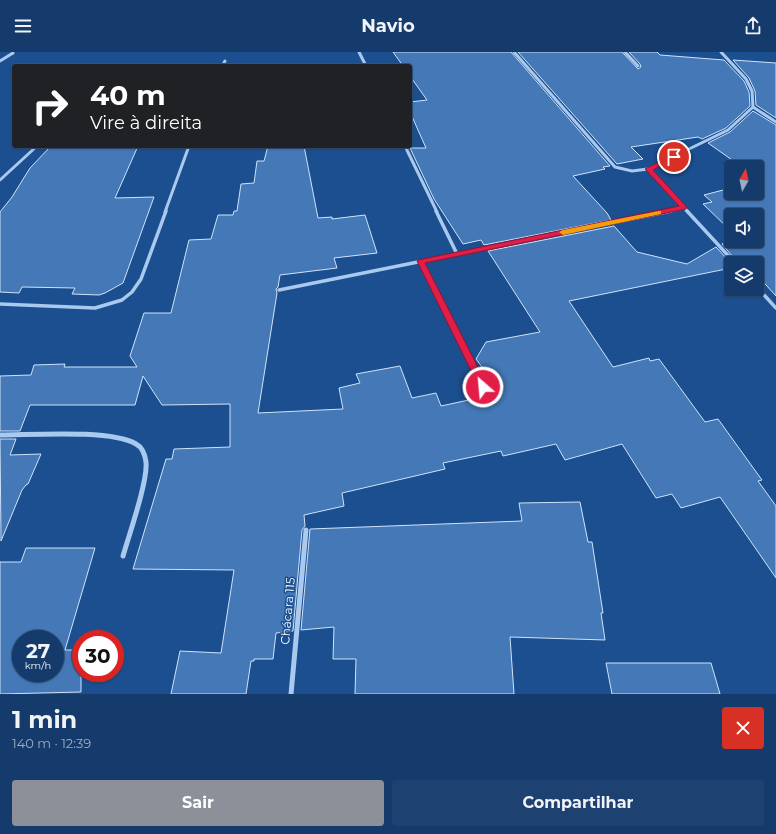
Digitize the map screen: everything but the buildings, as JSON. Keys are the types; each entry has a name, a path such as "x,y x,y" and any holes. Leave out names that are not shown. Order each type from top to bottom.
{"street":[{"path":"359,52 365,64"},
{"path":"514,52 615,167 632,171 648,169 728,130 753,107"},
{"path":"625,52 638,66"},
{"path":"722,52 746,79 752,91 753,107"},
{"path":"0,61 13,53"},
{"path":"753,107 776,122"},
{"path":"0,180 35,148"},
{"path":"0,304 95,308 110,305 127,298 134,292 141,279 188,148"},
{"path":"406,148 457,254"},
{"path":"648,169 729,256"},
{"path":"279,290 684,208"},
{"path":"420,261 483,387"},
{"path":"764,295 776,308"},
{"path":"0,435 93,436 122,439 135,443 147,460 146,473 123,556"},
{"name":"Chácara 115","path":"291,694 306,530"}],"slow traffic":[{"path":"563,232 659,213"}],"route":[{"path":"483,387 420,261 684,208 648,169 674,157"}]}
